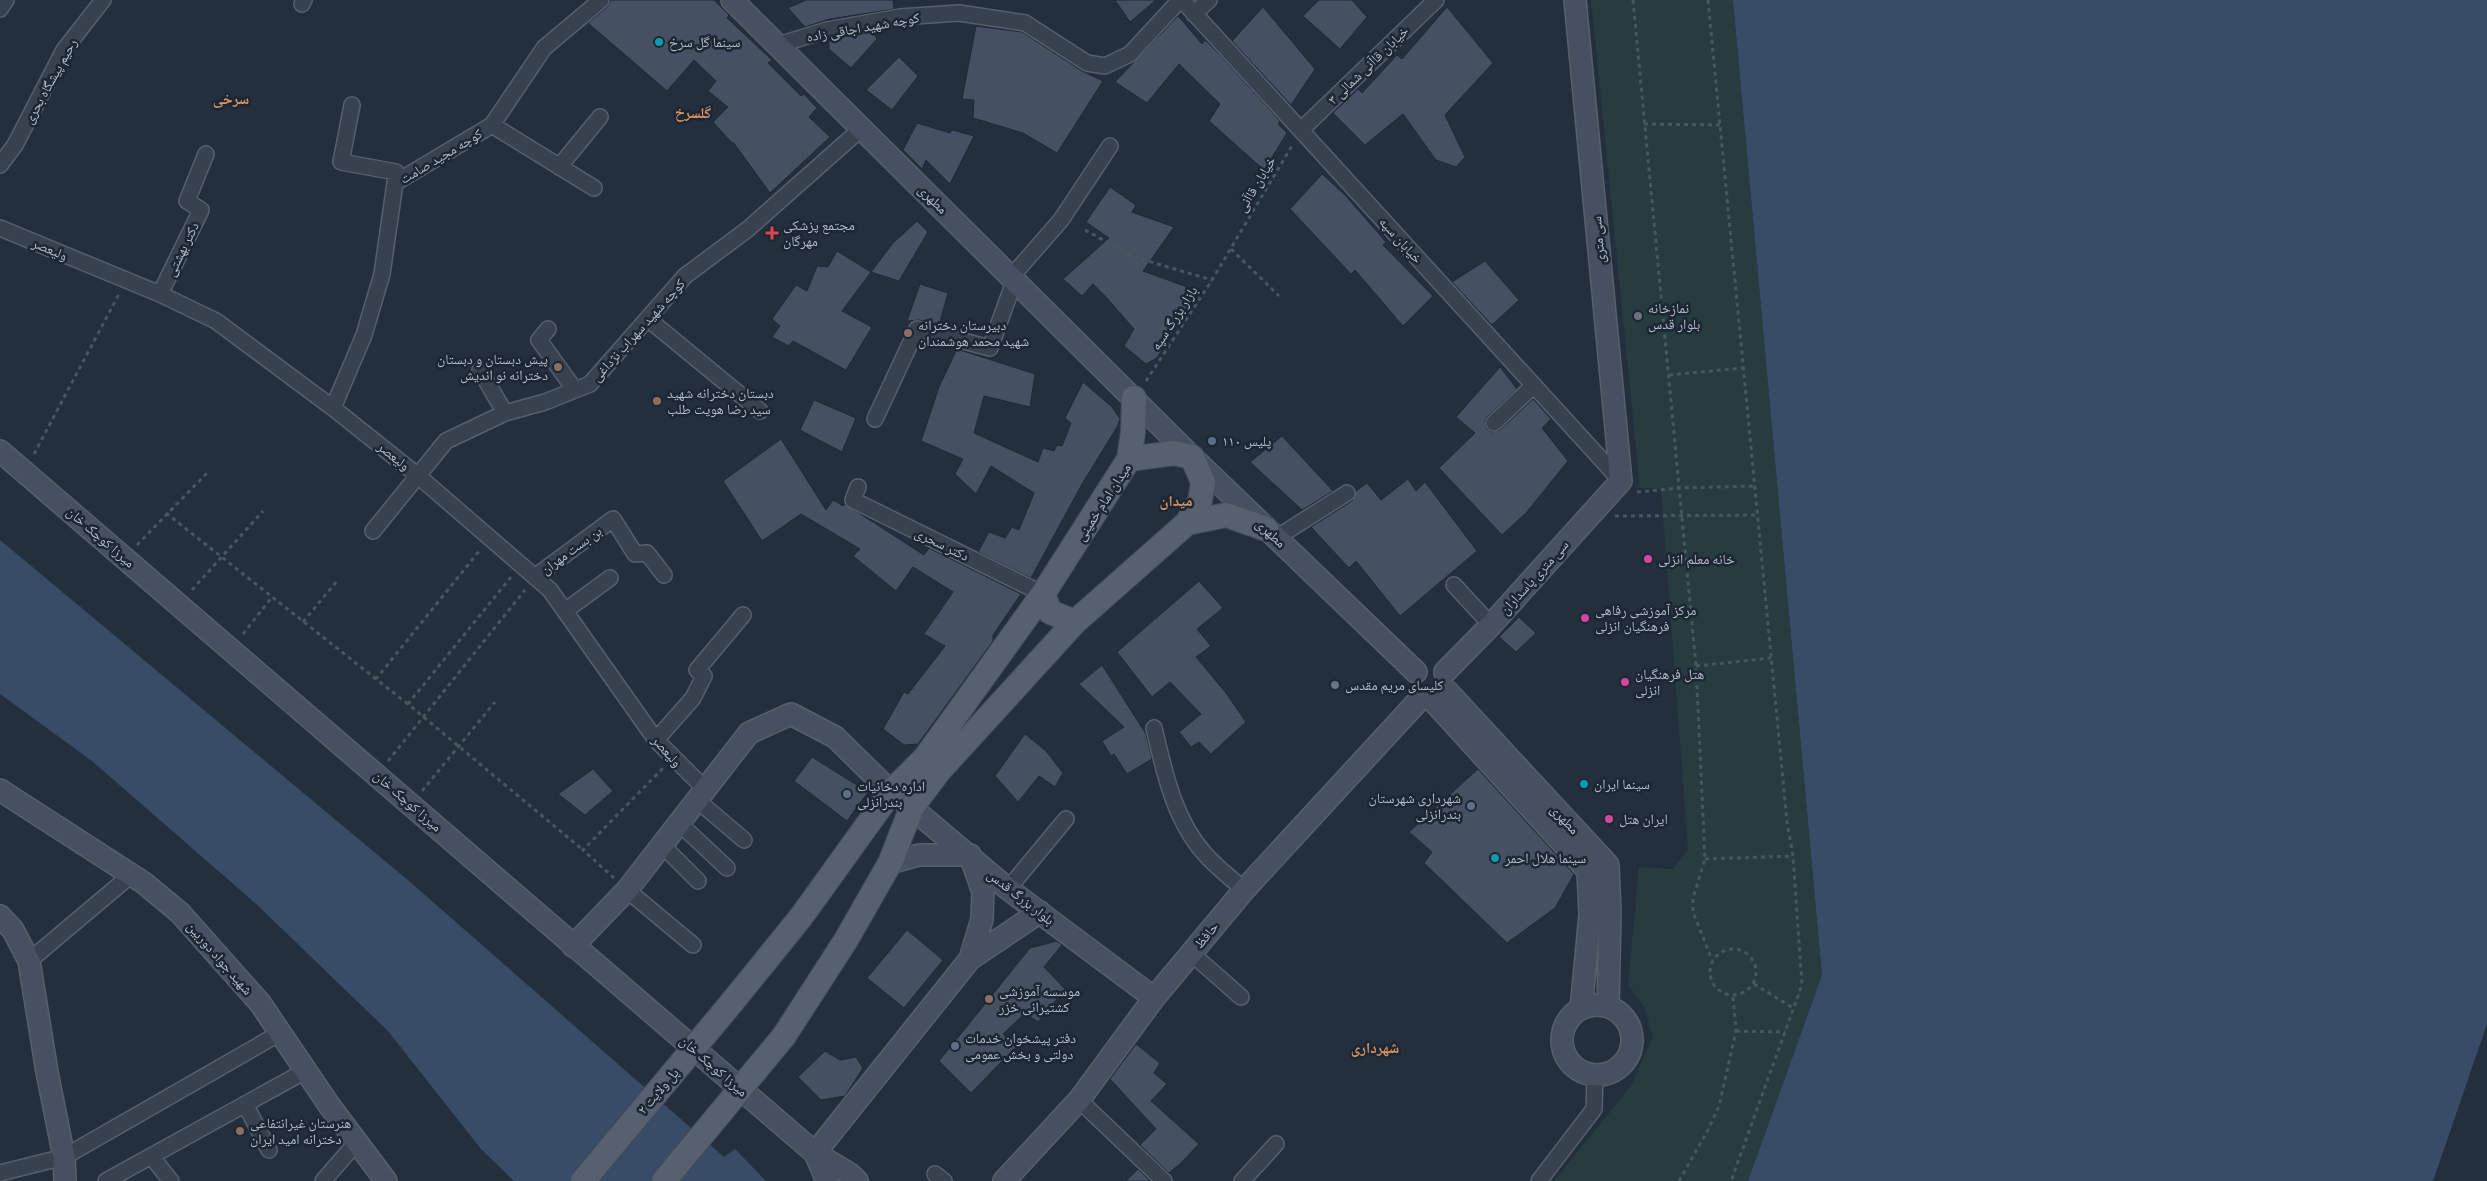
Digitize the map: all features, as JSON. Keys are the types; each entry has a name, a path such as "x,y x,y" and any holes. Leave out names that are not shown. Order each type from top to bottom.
{"main road":[{"path":"1129,459 1134,432 1134,398"},
{"name":"میدان امام خمینی","path":"891,792 925,758 1044,594 1129,459 1174,453 1192,457"},
{"path":"664,1181 784,1036 846,940 890,863 912,807 938,771 1075,622 1187,523 1200,501 1203,482 1192,457"},
{"path":"1187,523 1226,515 1271,533"},
{"path":"1044,594 1050,612 1075,622"},
{"name":"پل ولایت ۲","path":"583,1181 801,917 891,792"}],"street":[{"path":"0,9 6,0"},
{"name":"رحیم پیشگاه بحری","path":"0,165 14,145 64,50 103,0"},
{"name":"کوچه مجید صامت","path":"333,408 364,335 382,274 395,183 492,125 544,48 601,0"},
{"name":"مطهری","path":"732,0 1014,278 1192,457 1416,672"},
{"name":"کوچه شهید اجاقی زاده","path":"778,45 827,30 900,17 959,13 1025,23 1087,63 1106,66 1130,54 1181,0"},
{"name":"خیابان سپه","path":"1181,0 1534,386 1614,488"},
{"path":"1194,14 1209,0"},
{"name":"خیابان قاآنی شمالی ۳","path":"1301,130 1436,0"},
{"name":"سی متری","path":"1575,0 1614,488"},
{"path":"352,105 341,162 396,172 395,183"},
{"path":"560,167 600,116"},
{"path":"492,125 594,188"},
{"name":"کوچه شهید سهراب نژداغی","path":"373,531 446,441 505,414 545,402 590,384 685,276 748,229 862,128"},
{"path":"875,419 917,330 990,348 1014,278 1061,220 1110,146"},
{"name":"دکتر بهشتی","path":"160,294 201,210 187,201 206,154"},
{"name":"ولیعصر","path":"0,228 160,294 216,321 333,408 417,475 491,537 550,590 656,740 673,758 701,795 744,840"},
{"path":"648,319 760,411"},
{"path":"548,329 539,340 575,390"},
{"path":"480,370 505,414"},
{"path":"1494,423 1534,386"},
{"name":"میرزا کوچک خان","path":"0,451 378,774 573,946 815,1153 850,1174 857,1181"},
{"name":"دکتر سحری","path":"858,487 853,500 1044,594"},
{"name":"سی متری پاسداران","path":"1436,691 1491,624 1614,488"},
{"path":"1271,533 1346,493"},
{"name":"بن بست مهران","path":"536,576 613,519 635,554 647,553 664,575"},
{"path":"565,610 610,578"},
{"path":"1454,585 1491,624"},
{"path":"656,740 693,698 704,676 697,670 743,615"},
{"path":"1430,665 1438,667 1436,691 1411,686 1416,672 1422,667 1430,665"},
{"name":"مطهری","path":"1436,691 1608,865 1610,911 1608,1007"},
{"name":"مطهری","path":"1436,691 1588,871 1590,914 1581,1009"},
{"name":"حافظ","path":"1004,1181 1078,1100 1154,998 1244,890 1436,691"},
{"name":"بلوار بزرگ قدس","path":"701,795 749,733 791,714 835,737 891,792 912,807 1008,890 1154,998"},
{"path":"1154,728 1163,766 1178,810 1203,852 1244,890"},
{"name":"شهید جواد دوربین","path":"0,790 131,875 180,913 260,1003 386,1181"},
{"path":"573,946 627,890 701,795"},
{"path":"1008,890 1066,819"},
{"path":"679,823 727,868"},
{"path":"663,846 698,881"},
{"path":"890,863 919,855 970,856 983,892 982,919 970,959"},
{"path":"29,960 131,875"},
{"path":"627,890 693,945"},
{"path":"827,1181 815,1153 970,959 1040,912"},
{"path":"0,916 14,930 29,960 47,1072 64,1157 65,1181"},
{"path":"1191,953 1242,998"},
{"path":"1590,1006 1608,1007 1623,1017 1629,1024 1632,1042 1631,1051 1621,1067 1613,1072 1595,1075 1586,1074 1571,1064 1562,1047 1563,1029 1573,1014 1581,1009 1590,1006"},
{"path":"0,1173 64,1157 280,1033"},
{"path":"106,1181 307,1070"},
{"path":"1539,1181 1594,1109 1595,1075"},
{"path":"1078,1100 1164,1181"},
{"path":"245,1104 269,1150"},
{"path":"323,1181 357,1142"},
{"path":"1242,1181 1276,1144"},
{"path":"151,1156 171,1181"},
{"path":"18,1181 27,1167"}],"path":[{"path":"1633,0 1696,666 1705,859 1693,898 1693,912 1712,960"},
{"path":"1708,0 1742,368 1793,856 1802,985 1731,1181"},
{"path":"1644,124 1720,125"},
{"name":"خیابان قاآنی","path":"1231,249 1301,130"},
{"path":"1085,230 1134,257 1212,280"},
{"path":"1231,249 1280,296"},
{"name":"بازار بزرگ سپه","path":"1134,398 1231,249"},
{"path":"25,472 126,280"},
{"path":"1669,375 1742,368"},
{"path":"125,558 166,513 208,472"},
{"path":"1614,488 1754,486"},
{"path":"180,604 264,510"},
{"path":"166,513 424,717 583,850 627,890"},
{"path":"1588,517 1757,515"},
{"path":"376,679 491,537"},
{"path":"408,704 522,564"},
{"path":"378,774 536,576"},
{"path":"303,622 337,581"},
{"path":"231,648 272,597"},
{"path":"1696,666 1771,658"},
{"path":"412,804 494,702"},
{"path":"583,850 673,758"},
{"path":"1705,859 1793,856"},
{"path":"1732,948 1744,951 1753,960 1757,972 1754,984 1745,992 1733,996 1721,993 1712,984 1709,972 1712,960 1720,951 1732,948"},
{"path":"1754,984 1793,1008"},
{"path":"1679,1181 1708,1130 1719,1106 1736,1031 1733,996"},
{"path":"1736,1031 1785,1032"}],"green space":[{"path":"1591,0 1733,0 1822,975 1748,1181 1554,1181 1631,1086 1653,1037 1644,1007 1628,984 1639,867 1673,869 1688,850 1661,489 1640,488"}],"water":[{"path":"1733,0 2487,0 2487,1024 2433,1181 1748,1181 1822,975"},
{"path":"0,540 409,881 724,1157 735,1149 766,1181 514,1181 481,1149 388,1031 254,902 92,761 0,694"}],"building":[{"path":"611,0 714,0 729,15 727,18 772,60 768,63 801,96 804,94 817,108 809,117 830,137 770,193 733,142 713,122 728,107 708,91 716,81 694,60 667,91 588,23 607,7"},
{"path":"806,0 893,0 894,9 830,19 805,27 788,8"},
{"path":"1115,0 1156,0 1130,22"},
{"path":"1319,0 1352,0 1367,17 1340,49 1303,16"},
{"path":"1263,7 1315,69 1291,105 1232,41"},
{"path":"1447,7 1493,63 1445,115 1465,157 1456,167 1436,160 1403,114 1365,145 1333,113 1358,89 1362,93 1397,55 1402,59"},
{"path":"1178,16 1202,44 1205,40 1220,55 1280,121 1278,124 1287,133 1264,170 1209,121 1220,104 1179,64 1147,103 1115,82"},
{"path":"976,26 1022,32 1082,71 1103,81 1057,153 1023,133 973,118 974,100 962,99"},
{"path":"873,31 877,39 851,68 829,49 829,39"},
{"path":"899,57 918,76 892,110 866,90"},
{"path":"917,123 950,133 952,130 974,136 950,184 926,160 922,169 903,150"},
{"path":"1322,174 1345,195 1386,242 1383,245 1433,296 1403,326 1355,270 1351,274 1290,209"},
{"path":"1110,187 1136,205 1132,212 1174,227 1143,271 1198,291 1157,358 1146,364 1124,346 1134,329 1106,297 1093,284 1082,296 1063,279 1109,238 1086,222"},
{"path":"917,221 928,232 899,281 871,272 893,243"},
{"path":"837,251 871,272 842,311 872,327 846,370 793,341 789,346 772,337 780,326 772,319 796,285 807,291 817,266 828,267"},
{"path":"1485,261 1519,300 1492,325 1452,282"},
{"path":"920,284 948,293 939,325 919,320 907,321"},
{"path":"957,349 1035,374 1030,407 984,396 974,433 1038,462 1043,448 1054,451 1057,445 1062,446 1071,423 1065,418 1083,382 1112,407 1120,419 1031,578 978,552 989,532 1005,538 1012,527 1019,530 1034,493 991,466 976,494 955,474 963,459 921,441 939,387"},
{"path":"1500,367 1517,389 1487,417 1485,421 1487,429 1492,432 1500,430 1533,399 1551,419 1542,428 1568,461 1526,513 1502,535 1439,468 1475,433 1456,417"},
{"path":"814,400 856,418 842,452 800,430"},
{"path":"1282,436 1333,491 1302,510 1250,462"},
{"path":"781,439 826,510 833,500 843,506 845,504 924,555 929,548 1021,594 993,635 993,641 918,744 904,745 883,729 904,692 908,694 945,646 924,634 953,592 913,567 896,591 853,556 860,549 801,514 762,541 723,481"},
{"path":"1408,479 1416,491 1425,482 1477,551 1400,616 1356,561 1349,568 1311,527 1352,501 1356,491 1367,483 1381,500"},
{"path":"1199,581 1223,608 1197,629 1211,646 1196,657 1226,693 1246,722 1211,754 1199,742 1191,747 1179,732 1201,714 1170,682 1152,697 1117,652"},
{"path":"1519,617 1536,633 1516,652 1499,637"},
{"path":"1102,665 1146,734 1152,759 1127,774 1114,754 1111,756 1102,741 1124,727 1079,684"},
{"path":"1025,734 1046,751 1063,773 1055,787 1039,776 1018,802 995,776"},
{"path":"812,757 868,792 847,821 794,781"},
{"path":"593,769 613,791 585,815 558,794"},
{"name":"سینما هلال احمر","path":"1478,769 1574,874 1555,908 1507,943 1424,863 1432,852 1409,832"},
{"path":"907,930 943,960 904,1008 867,978"},
{"path":"1057,941 1062,945 1044,967 1065,989 1038,1022 1025,1013 1003,1034 1016,1047 971,1093 939,1061 1030,948"},
{"path":"1136,1044 1160,1063 1154,1073 1167,1084 1151,1101 1199,1144 1169,1173 1140,1145 1156,1129 1110,1079"},
{"path":"825,1051 840,1060 856,1057 863,1068 845,1096 821,1100 798,1077"},
{"path":"1138,1169 1150,1181 1126,1181"}],"place":[{"name":"سینما گل سرخ","path":"659,42"},
{"name":"مجتمع پزشکی مهرگان","path":"772,233"},
{"name":"نمازخانه بلوار قدس","path":"1638,316"},
{"name":"دبیرستان دخترانه شهید محمد هوشمندان","path":"908,333"},
{"name":"پیش دبستان و دبستان دخترانه نو اندیش","path":"558,367"},
{"name":"دبستان دخترانه شهید سید رضا هویت طلب","path":"657,401"},
{"name":"پلیس ۱۱۰","path":"1212,441"},
{"name":"خانه معلم انزلی","path":"1648,559"},
{"name":"مرکز آموزشی رفاهی فرهنگیان انزلی","path":"1585,618"},
{"name":"هتل فرهنگیان انزلی","path":"1625,682"},
{"name":"کلیسای مریم مقدس","path":"1335,685"},
{"name":"سینما ایران","path":"1584,784"},
{"name":"اداره دخانیات بندرانزلی","path":"847,794"},
{"name":"شهرداری شهرستان بندرانزلی","path":"1471,806"},
{"name":"ایران هتل","path":"1609,819"},
{"name":"سینما هلال احمر","path":"1495,858"},
{"name":"موسسه آموزشی کشتیرانی خزر","path":"989,999"},
{"name":"دفتر پیشخوان خدمات دولتی و بخش عمومی","path":"955,1046"},
{"name":"هنرستان غیرانتفاعی دخترانه امید ایران","path":"240,1131"}],"district":[{"name":"سرخی","path":"231,98"},
{"name":"گلسرخ","path":"693,112"},
{"name":"میدان","path":"1176,500"},
{"name":"شهرداری","path":"1375,1047"}]}
